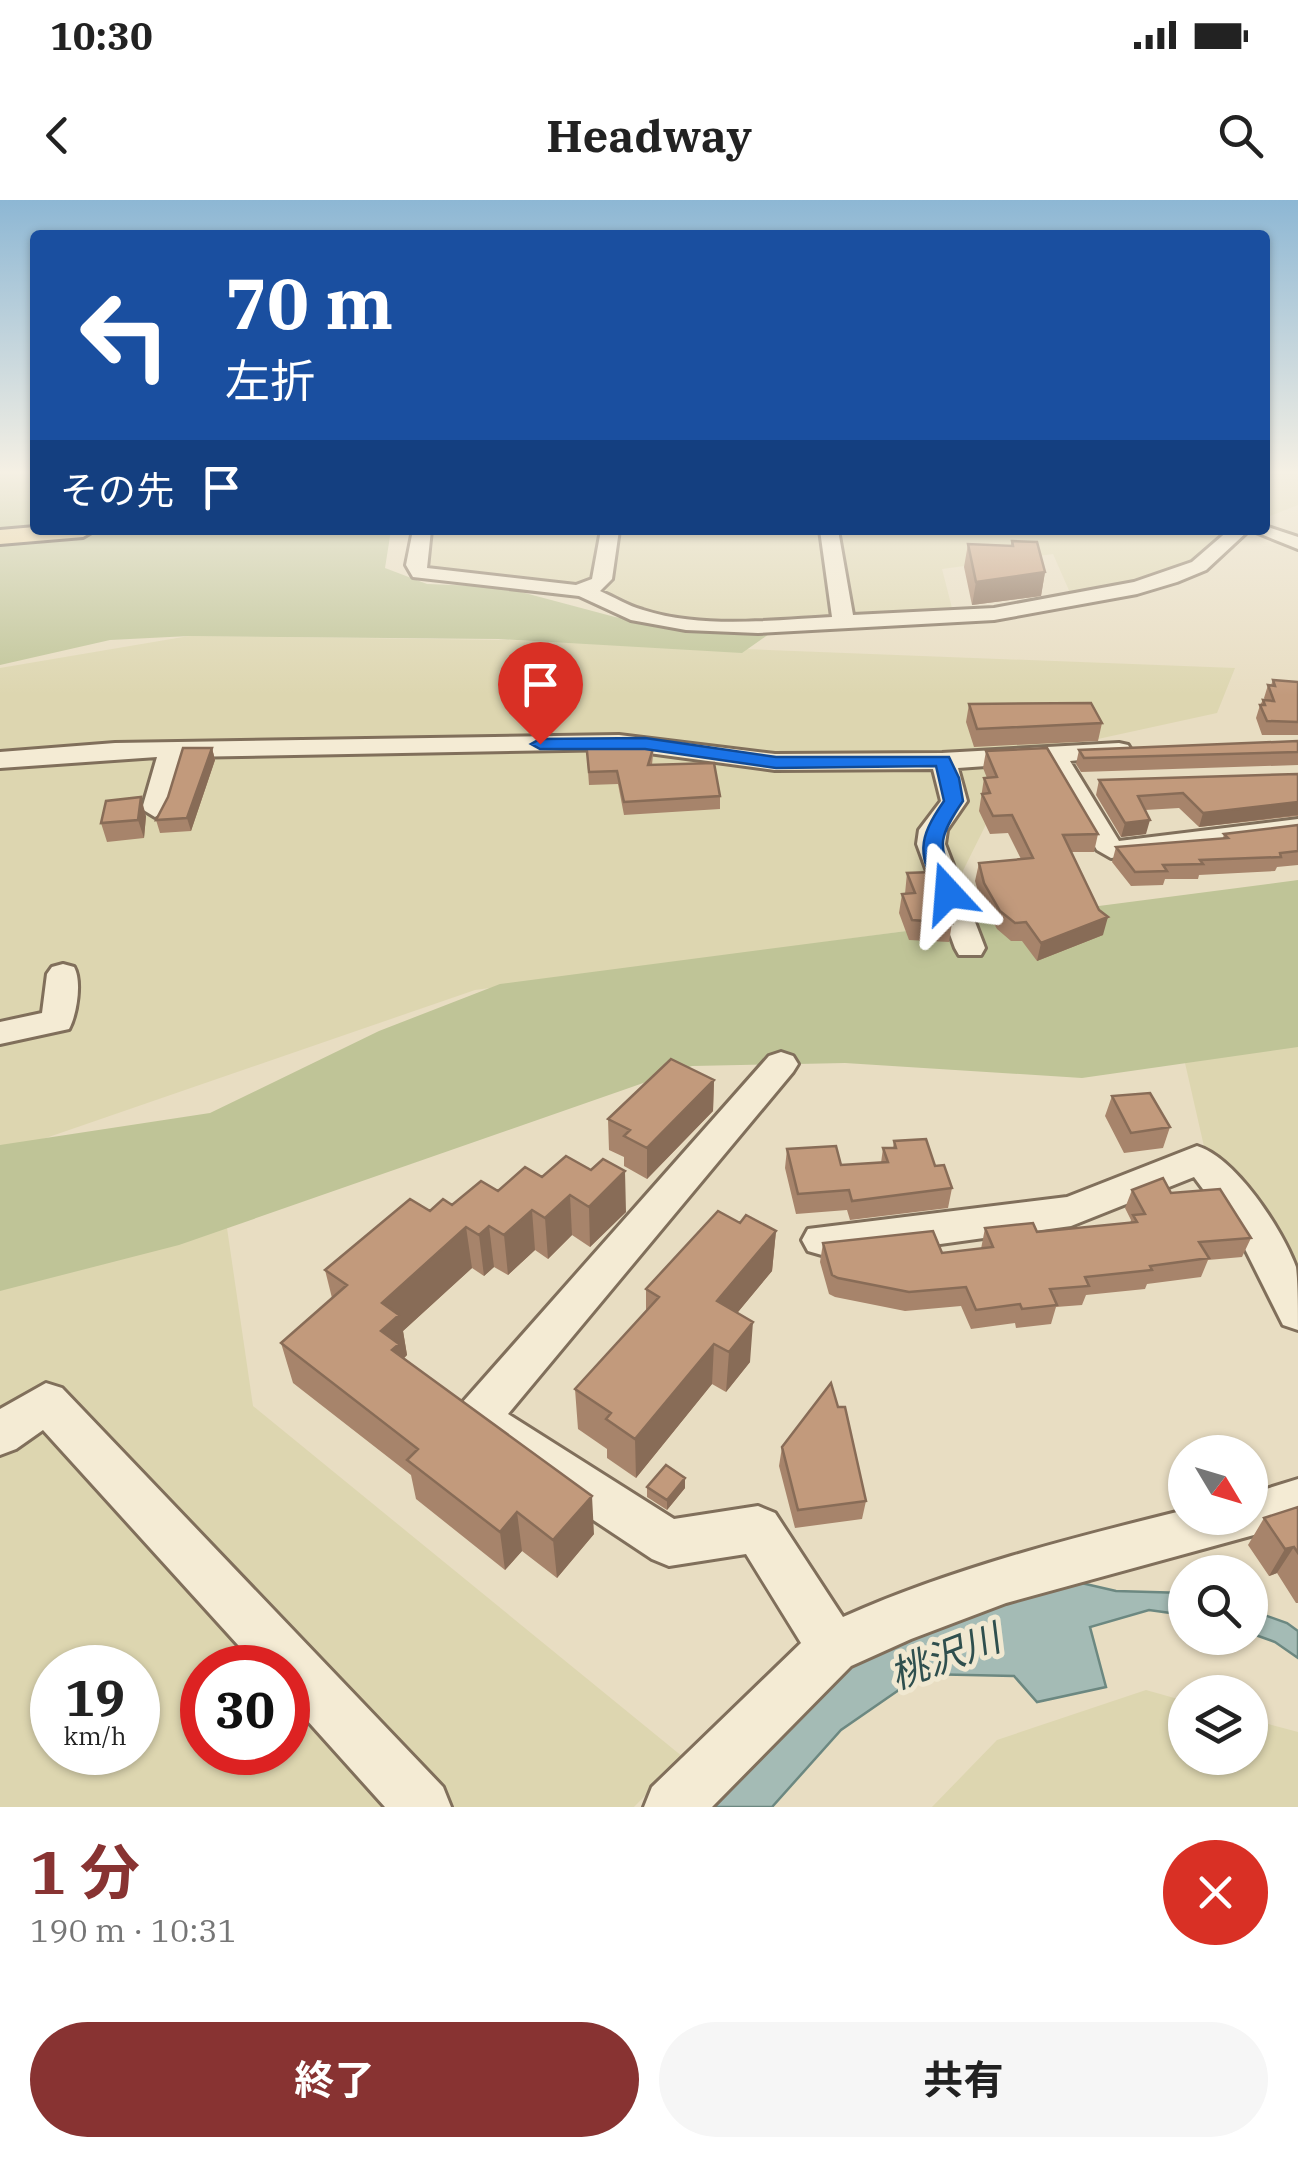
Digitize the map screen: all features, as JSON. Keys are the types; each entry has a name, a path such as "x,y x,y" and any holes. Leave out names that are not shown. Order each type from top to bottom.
{"street":[{"path":"419,545 416,565 420,573 442,579 582,590 638,616 686,624 758,627 994,614 1137,588 1199,566 1223,545"},
{"path":"582,590 598,585 602,579 608,545"},
{"path":"832,545 843,620"},
{"path":"0,760 115,750 619,742 776,762 942,761 1148,748"},
{"path":"155,808 172,751"},
{"path":"1053,754 1111,850 1298,827"},
{"path":"942,761 954,801 934,830 931,844 970,948"},
{"path":"1070,784 1108,782"},
{"path":"0,1034 57,1021 64,974"},
{"path":"781,1064 477,1418 669,1543 758,1530 833,1648"},
{"path":"822,1240 868,1239 1071,1211 1174,1166 1197,1160 1208,1164 1246,1218 1288,1286 1298,1312"},
{"path":"0,1435 46,1402 424,1807"},
{"path":"1268,1510 1298,1501"},
{"path":"672,1807 833,1648 901,1617 1006,1579 1177,1535"}],"shaded area":[{"path":"429,545 1210,545 1189,565 1147,581 1071,595 1053,554 942,569 952,608 710,622 439,572 427,566"},
{"path":"189,636 509,640 1235,668 1217,713 1020,756 935,927 475,990 14,1149 0,1150 0,668"},
{"path":"1298,1043 1298,1296 1208,1164 1185,1063"},
{"path":"227,1228 253,1406 683,1757 634,1807 0,1807 0,1268"},
{"path":"1146,1690 1168,1696 1168,1775 1268,1775 1268,1724 1298,1732 1298,1807 932,1807 997,1740"}],"green space":[{"path":"0,545 389,545 385,568 427,584 502,587 615,617 683,629 769,634 742,653 498,639 189,636 110,640 0,665"},
{"path":"1298,880 1298,1047 1082,1078 845,1063 692,1066 179,1245 0,1291 0,1145 210,1113 379,1031 500,984"}],"water":[{"name":"桃沢川","path":"1077,1582 1116,1591 1168,1593 1168,1613 1149,1610 1090,1627 1106,1687 1037,1702 1014,1676 922,1674 841,1730 772,1807 714,1807 858,1659 962,1611"},
{"path":"1268,1616 1298,1631 1298,1658 1268,1639"}],"building":[{"path":"968,545 1038,545 1045,572 976,582"},
{"path":"1273,680 1298,682 1298,722 1267,721 1260,705 1265,705 1263,700 1274,701 1268,685 1275,686"},
{"path":"1091,703 1102,723 977,729 969,704"},
{"path":"586,741 654,745 648,765 714,763 720,796 624,802 617,771 589,772"},
{"path":"1298,741 1298,752 1084,758 1079,750"},
{"path":"183,748 212,748 187,818 156,820 168,797"},
{"path":"1047,748 1098,834 1063,835 1099,910 1108,917 1041,943 1026,922 1015,923 1000,911 984,883 979,863 1033,858 1012,815 993,816 982,794 990,793 984,778 997,777 986,751"},
{"path":"1298,774 1298,802 1203,813 1183,793 1138,796 1150,820 1125,823 1099,780"},
{"path":"141,797 138,820 101,823 106,801"},
{"path":"1298,825 1298,851 1280,853 1281,857 1163,865 1167,871 1135,872 1116,847 1228,838 1224,834"},
{"path":"932,872 952,923 912,920 902,894 915,893 907,873"},
{"path":"671,1059 714,1080 647,1148 624,1136 630,1130 608,1119"},
{"path":"1150,1093 1170,1127 1131,1133 1112,1096"},
{"path":"926,1139 935,1166 944,1165 952,1188 852,1201 849,1190 798,1194 787,1149 836,1146 841,1165 888,1162 883,1148 896,1148 894,1141"},
{"path":"566,1156 591,1170 603,1159 625,1171 589,1207 570,1195 545,1218 532,1210 504,1235 489,1226 479,1235 466,1227 382,1303 399,1315 381,1331 399,1344 392,1350 592,1496 553,1540 517,1512 500,1532 407,1460 418,1449 281,1343 347,1285 325,1270 410,1199 430,1211 443,1199 452,1205 481,1181 498,1191 525,1167 542,1177"},
{"path":"1163,1178 1171,1193 1220,1189 1251,1238 1199,1242 1209,1258 1150,1266 1152,1270 1085,1277 1089,1286 1050,1289 1057,1305 1022,1309 1020,1304 976,1310 966,1287 909,1292 838,1278 832,1275 823,1243 933,1231 942,1253 993,1247 985,1228 1033,1223 1037,1232 1137,1222 1133,1215 1145,1214 1132,1190"},
{"path":"718,1211 740,1223 746,1215 776,1231 717,1301 753,1322 729,1352 714,1344 635,1439 606,1419 611,1413 575,1389 659,1297 646,1289"},
{"path":"831,1383 838,1407 845,1407 866,1501 798,1510 782,1447"},
{"path":"666,1465 685,1478 667,1500 647,1487"},
{"path":"1298,1507 1298,1553 1294,1547 1285,1549 1268,1524 1268,1517"}],"route":[{"path":"540,744 619,742 776,762 942,761 954,801 934,830 931,844 948,893"}]}
